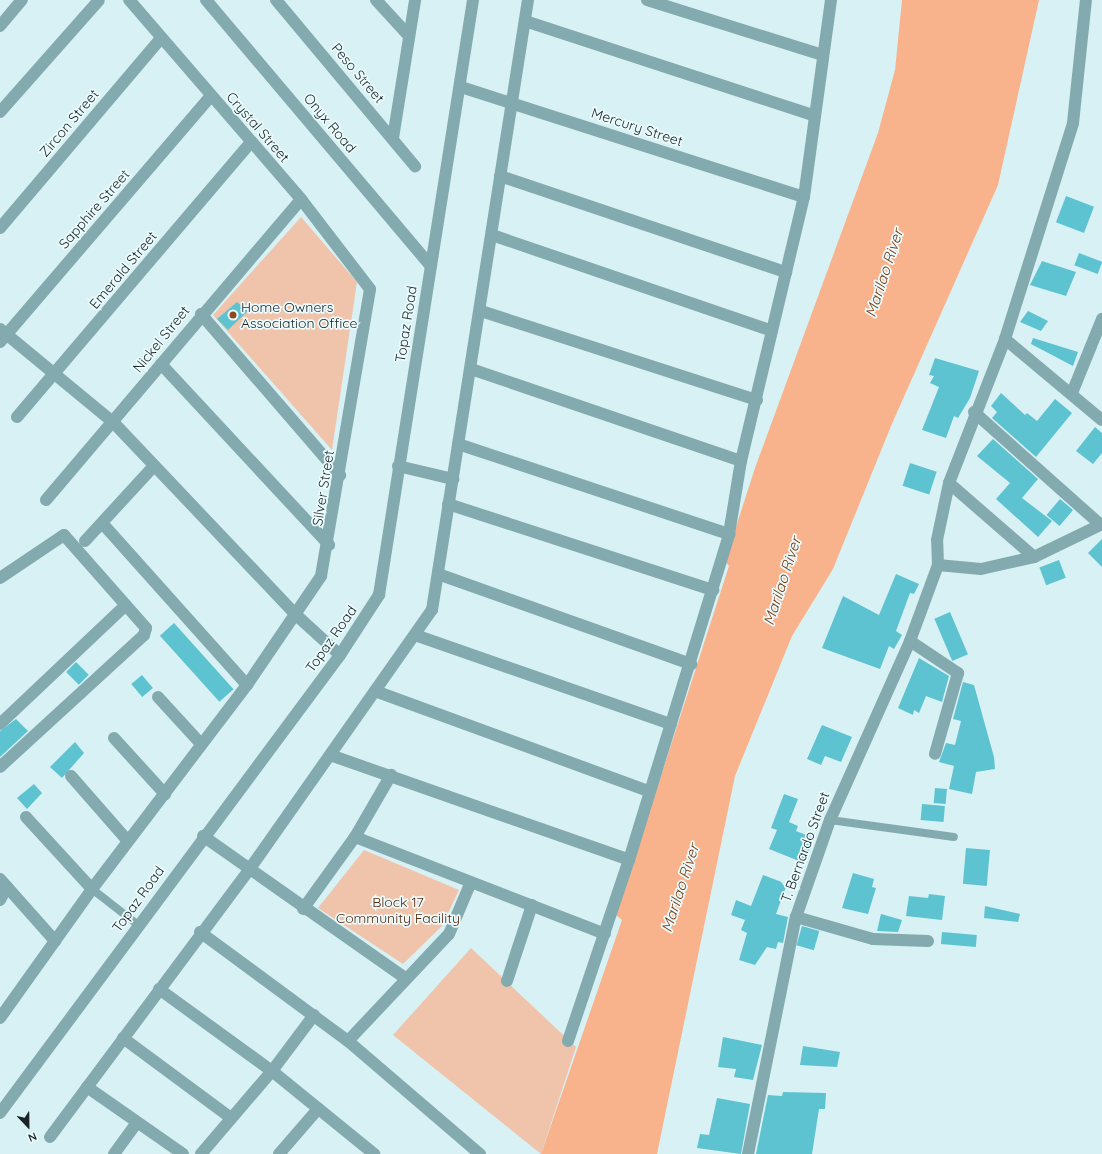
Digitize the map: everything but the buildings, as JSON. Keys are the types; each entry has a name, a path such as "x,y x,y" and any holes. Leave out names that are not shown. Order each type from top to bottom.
{"street":[{"path":"0,26 22,0"},
{"path":"0,112 98,0"},
{"name":"Crystal Street","path":"129,0 302,199 363,276"},
{"name":"Onyx Road","path":"206,0 430,266"},
{"name":"Peso Street","path":"276,0 415,166"},
{"path":"376,0 409,36"},
{"path":"393,138 415,0"},
{"name":"Topaz Road","path":"0,1113 203,836 340,655 379,595 398,466 473,0"},
{"path":"50,1138 200,932 249,870 432,610 448,504 481,310 500,176 528,0"},
{"path":"647,0 823,56"},
{"path":"568,1041 629,860 691,664 729,534 741,461 757,400 804,197 831,0"},
{"path":"974,412 1102,524 1034,556 981,569 938,565 937,540 949,484 974,412 1005,339 1073,123 1086,0"},
{"path":"525,21 815,116"},
{"name":"Zircon Street","path":"0,228 161,38"},
{"name":"Mercury Street","path":"460,87 512,101 804,197"},
{"name":"Sapphire Street","path":"2,335 211,96"},
{"name":"Emerald Street","path":"17,417 251,142"},
{"path":"500,176 786,272"},
{"name":"Nickel Street","path":"46,500 113,422 201,314 302,199"},
{"path":"492,235 772,331"},
{"name":"Silver Street","path":"0,1018 92,889 166,794 201,744 247,686 294,613 321,576 329,545 370,289 363,276"},
{"path":"481,310 757,400"},
{"path":"201,314 340,475"},
{"path":"1072,393 1101,326"},
{"path":"2,335 54,374 113,422 294,613 340,655"},
{"path":"1005,339 1072,393 1102,420"},
{"path":"161,364 329,545"},
{"path":"471,369 741,461"},
{"path":"458,444 729,534"},
{"path":"85,542 154,466"},
{"path":"398,466 453,479"},
{"path":"949,484 1034,556"},
{"path":"448,504 713,590"},
{"path":"102,524 247,686"},
{"path":"0,578 64,535 126,605 144,622 144,635 0,767"},
{"name":"T. Bernardo Street","path":"748,1154 796,917 830,820 864,737 910,641 938,565"},
{"path":"438,574 691,664"},
{"path":"0,724 126,605"},
{"path":"415,635 671,724"},
{"path":"910,641 958,673 935,754"},
{"path":"376,691 650,791"},
{"path":"158,696 201,744"},
{"path":"114,738 166,794"},
{"path":"330,755 391,775 629,860"},
{"path":"303,909 355,837 391,775"},
{"path":"71,776 128,841"},
{"path":"26,817 92,889"},
{"path":"203,836 303,909 405,978"},
{"path":"355,837 532,904 605,934"},
{"path":"348,1041 405,978 449,934 471,882"},
{"path":"0,900 4,883"},
{"path":"4,883 55,941"},
{"path":"507,981 532,904"},
{"path":"796,917 873,939 928,941"},
{"path":"200,932 348,1041 480,1154"},
{"path":"159,989 272,1071 368,1152"},
{"path":"201,1154 272,1071 314,1015"},
{"path":"122,1038 231,1118"},
{"path":"87,1086 182,1154"},
{"path":"279,1154 318,1109"},
{"path":"114,1154 137,1122"}],"lane":[{"path":"830,820 954,837"},
{"path":"92,889 138,925"}],"green space":[{"path":"301,217 357,282 332,450 213,315"},
{"name":"Block 17 Community Facility","path":"364,850 459,890 442,926 403,964 318,908"},
{"path":"471,948 576,1047 541,1154 393,1035"}],"water":[{"name":"Marilao River","path":"902,0 1039,0 998,185 891,426 833,569 792,636 735,776 657,1154 541,1154 622,920 616,915 729,566 725,561 755,468 878,133 895,70"}],"place":[{"name":"Home Owners Association Office","path":"233,315"}]}
